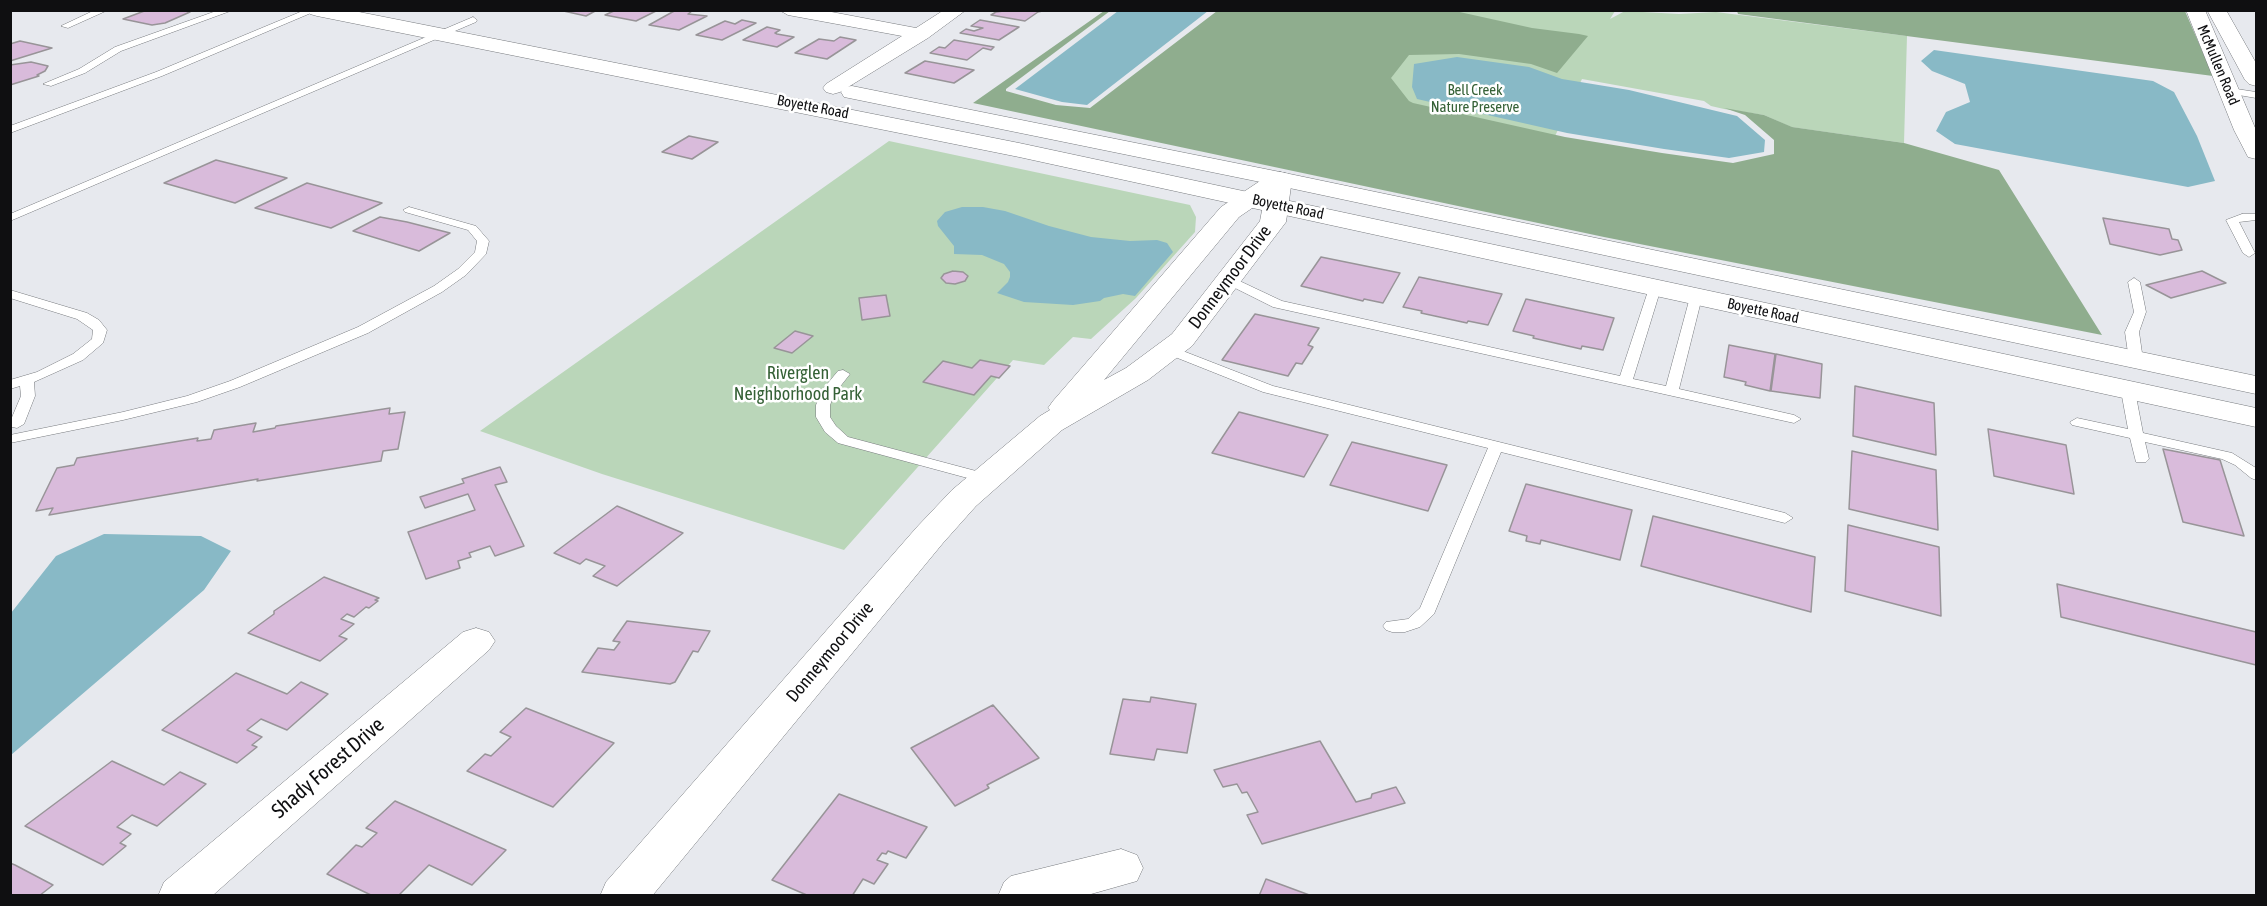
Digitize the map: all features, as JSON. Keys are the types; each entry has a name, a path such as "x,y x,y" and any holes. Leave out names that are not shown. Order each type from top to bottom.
{"main road":[{"name":"Boyette Road","path":"315,10 441,24 812,107 2136,360 2256,385"},
{"name":"McMullen Road","path":"2194,10 2256,152"},
{"name":"McMullen Road","path":"2216,10 2256,80"},
{"name":"Boyette Road","path":"441,24 473,20 496,25"},
{"path":"661,56 707,65"},
{"name":"Boyette Road","path":"810,84 1655,288 2256,418"},
{"name":"Donneymoor Drive","path":"623,896 930,535 986,478 1051,423 1230,212 1268,194 1273,222 1199,320 1170,350 1137,374 1051,423"}],"street":[{"path":"788,10 921,34"},
{"path":"833,88 957,10"},
{"name":"Shady Forest Drive","path":"180,896 476,641"},
{"path":"1020,896 1027,890 1121,868"}],"lane":[{"path":"65,26 104,10"},
{"path":"48,84 82,71 111,52 229,10"},
{"path":"10,130 159,74 253,33 315,10"},
{"path":"10,218 441,24"},
{"path":"2230,91 2256,95"},
{"path":"10,439 123,416 192,399 235,384 363,330 438,289 462,272 480,254 483,241 472,228 409,210"},
{"path":"2248,253 2232,220 2256,217"},
{"path":"1228,280 1278,304 1794,419"},
{"path":"2133,282 2140,312 2132,332 2136,360"},
{"path":"1625,381 1655,288"},
{"path":"10,294 82,316 94,323 100,330 98,340 68,363 27,381 10,385"},
{"path":"1672,391 1696,297"},
{"path":"1170,350 1268,389 1785,518"},
{"path":"843,374 828,392 823,405 824,417 830,429 843,440 986,478"},
{"path":"17,424 28,396 27,381"},
{"path":"2128,391 2141,459"},
{"path":"2077,422 2227,456 2240,462 2256,475"},
{"path":"1392,626 1414,623 1428,610 1496,446"}],"green space":[{"path":"1104,11 1110,11 1006,91 1056,105 1090,108 1217,11 1455,11 1532,28 1588,36 1557,73 1531,64 1459,54 1409,55 1391,78 1413,103 1565,137 1662,153 1733,163 1774,154 1774,140 1745,115 1724,108 1764,115 1792,127 1904,143 1999,170 2102,335 1604,237 973,103"},
{"name":"Bell Creek Nature Preserve","path":"1235,11 1615,11 1610,19 1625,11 1679,14 1716,12 1907,36 1904,143 1791,127 1764,115 1711,106 1704,101 1582,79 1530,189"},
{"path":"1737,11 2185,11 2213,76 1738,14"},
{"name":"Riverglen Neighborhood Park","path":"889,141 1190,205 1196,217 1195,232 1136,298 1091,339 1073,337 1044,365 1013,360 844,550 602,474 480,431"}],"water":[{"path":"1118,11 1208,11 1087,105 1062,102 1015,89"},
{"path":"1934,50 2153,81 2174,92 2197,136 2215,181 2188,187 1955,144 1936,131 1946,112 1970,102 1965,84 1932,71 1921,61"},
{"path":"1457,57 1529,67 1562,79 1629,90 1737,116 1765,140 1764,152 1729,158 1664,149 1567,133 1417,99 1412,87 1414,64"},
{"path":"962,207 983,207 1005,211 1091,237 1130,241 1157,240 1167,243 1173,252 1135,296 1123,294 1100,301 1073,305 1024,302 997,293 1010,277 1010,272 1004,264 982,255 954,254 954,246 938,226 937,221 945,212"},
{"path":"104,534 201,536 231,551 204,590 11,755 11,613 56,556"}],"building":[{"path":"147,10 190,12 165,23 152,25 123,19"},
{"path":"559,10 597,10 586,16"},
{"path":"616,10 658,10 636,21 605,15"},
{"path":"676,10 687,10 692,11 688,14 707,16 679,30 649,25"},
{"path":"1011,10 1047,10 1038,12 1025,21 991,15"},
{"path":"742,20 756,23 722,40 696,35 725,21 735,24"},
{"path":"980,20 1019,27 999,40 960,33 966,29 974,31 983,28 971,26"},
{"path":"767,27 780,30 775,33 777,34 794,37 777,47 743,40"},
{"path":"840,37 856,40 827,59 795,53 819,39 834,41"},
{"path":"954,40 994,47 991,50 983,48 967,60 930,53 939,47 945,48"},
{"path":"20,41 52,48 10,61 10,44"},
{"path":"925,61 974,70 954,83 905,73"},
{"path":"31,62 48,66 45,71 37,75 39,76 10,85 10,65"},
{"path":"689,136 718,142 692,159 662,152"},
{"path":"216,160 287,178 235,203 164,183"},
{"path":"307,183 382,203 331,228 255,208"},
{"path":"380,217 450,233 419,251 353,231"},
{"path":"2103,218 2169,229 2172,239 2178,240 2182,250 2160,255 2110,244"},
{"path":"1321,257 1400,273 1383,303 1364,299 1363,301 1301,286"},
{"path":"953,271 963,272 968,276 965,281 955,284 946,283 941,278 944,274"},
{"path":"2202,271 2226,283 2171,298 2146,285"},
{"path":"1419,277 1502,294 1488,325 1468,321 1467,323 1403,307"},
{"path":"886,295 890,316 862,320 859,298"},
{"path":"1526,299 1614,318 1603,350 1582,346 1581,349 1513,331"},
{"path":"1255,314 1319,328 1308,345 1313,347 1302,364 1296,363 1288,376 1222,360"},
{"path":"795,331 813,336 792,353 774,348"},
{"path":"1729,345 1775,354 1770,391 1724,377"},
{"path":"1776,354 1822,364 1820,398 1771,391"},
{"path":"980,360 1010,366 999,378 991,376 974,395 923,382 943,361 972,368"},
{"path":"1855,386 1934,403 1936,455 1853,436"},
{"path":"390,408 389,414 405,412 398,449 383,451 381,461 257,481 258,479 49,515 53,508 36,511 57,468 74,465 77,458 198,438 197,441 211,439 214,430 256,423 253,432 276,426"},
{"path":"1239,412 1328,435 1304,477 1212,453"},
{"path":"1988,429 2066,445 2074,494 1994,476"},
{"path":"1352,442 1447,465 1428,511 1330,485"},
{"path":"2163,449 2220,460 2244,536 2183,522"},
{"path":"1852,451 1936,470 1938,530 1849,509"},
{"path":"500,467 507,482 495,485 524,546 495,556 490,546 469,553 471,557 458,561 460,568 426,579 408,532 475,510 468,494 425,508 420,497 464,483 462,479"},
{"path":"1526,484 1632,510 1620,560 1541,540 1540,544 1526,541 1527,536 1509,531"},
{"path":"617,506 683,533 617,586 593,576 605,566 586,559 580,564 554,553"},
{"path":"1653,516 1815,557 1811,612 1641,566"},
{"path":"1848,525 1939,547 1941,616 1845,591"},
{"path":"324,577 379,598 369,608 366,607 354,617 347,614 341,619 354,624 339,636 347,639 320,661 248,633 274,614 274,611"},
{"path":"2057,584 2256,632 2256,665 2061,617"},
{"path":"627,621 710,631 698,652 693,651 675,682 670,684 582,672 598,648 614,650 620,642 613,641"},
{"path":"236,673 287,694 301,682 328,694 287,730 261,719 247,730 262,737 252,745 257,747 237,763 162,730"},
{"path":"1151,697 1196,704 1187,753 1157,749 1154,760 1110,754 1123,699 1150,702"},
{"path":"993,705 1039,758 987,785 989,788 955,806 911,748"},
{"path":"526,708 614,743 553,807 467,771 485,754 491,756 511,737 500,732"},
{"path":"1320,741 1356,802 1371,798 1372,794 1396,787 1405,803 1262,844 1247,815 1258,812 1247,792 1242,793 1237,784 1223,787 1214,770"},
{"path":"112,761 164,785 180,772 206,784 157,826 132,815 117,827 131,834 120,843 126,846 103,865 25,826"},
{"path":"839,794 927,827 906,858 888,851 886,854 882,853 877,860 888,864 874,884 863,879 852,896 809,896 772,880"},
{"path":"395,801 506,850 472,885 429,865 398,896 373,896 327,874 356,845 362,847 377,833 366,828"},
{"path":"10,863 53,885 39,896 10,896"},
{"path":"1266,879 1312,896 1259,896"}]}
